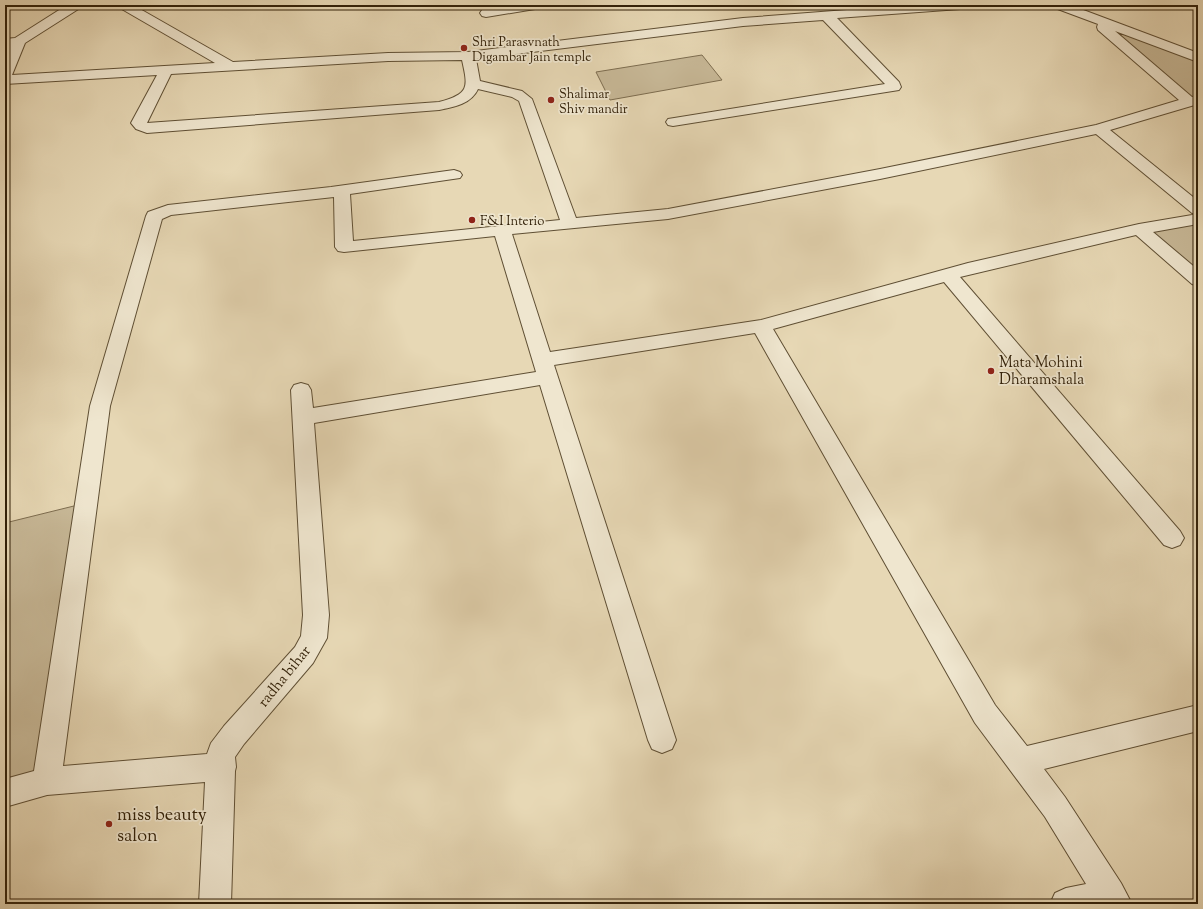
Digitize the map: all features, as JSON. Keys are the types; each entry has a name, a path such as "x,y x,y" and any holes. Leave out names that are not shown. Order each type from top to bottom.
{"street":[{"path":"5,43 19,42 76,5"},
{"path":"124,5 231,67"},
{"path":"486,13 535,5"},
{"path":"5,80 388,57 468,56 743,22 960,5"},
{"path":"1059,5 1198,58"},
{"path":"673,122 894,87 894,85 826,15"},
{"path":"1093,18 1193,101"},
{"path":"5,76 19,42"},
{"path":"166,71 139,123 141,126 147,128 439,106 452,103 469,94 474,84 468,56"},
{"path":"474,84 517,94 525,99 570,222"},
{"path":"342,191 344,248 383,242 570,222 668,214 880,174 1099,129 1193,101"},
{"path":"1099,129 1198,209"},
{"path":"47,781 100,406 154,216 168,210 342,191 454,175"},
{"path":"303,417 762,326 968,269 1139,229 1198,219"},
{"path":"1139,229 1198,280"},
{"path":"502,230 662,740"},
{"path":"948,275 1172,538"},
{"path":"762,326 985,714 1056,807 1113,899 1066,904"},
{"name":"radha bihar","path":"215,904 222,753 234,735 304,656 314,638 316,615 301,390"},
{"path":"1021,761 1198,718"},
{"path":"5,793 47,781 222,767"}],"shaded area":[{"path":"1093,18 1198,58 1198,100 1189,102"},
{"path":"702,55 722,80 610,100 596,72"},
{"path":"1198,219 1198,278 1139,229"},
{"path":"86,503 47,781 5,794 5,523"}],"place":[{"name":"Shri Parasvnath Digambar Jain temple","path":"464,48"},
{"name":"Shalimar Shiv mandir","path":"551,100"},
{"name":"F&I Interio","path":"472,220"},
{"name":"Mata Mohini Dharamshala","path":"991,371"},
{"name":"miss beauty salon","path":"109,824"}]}
